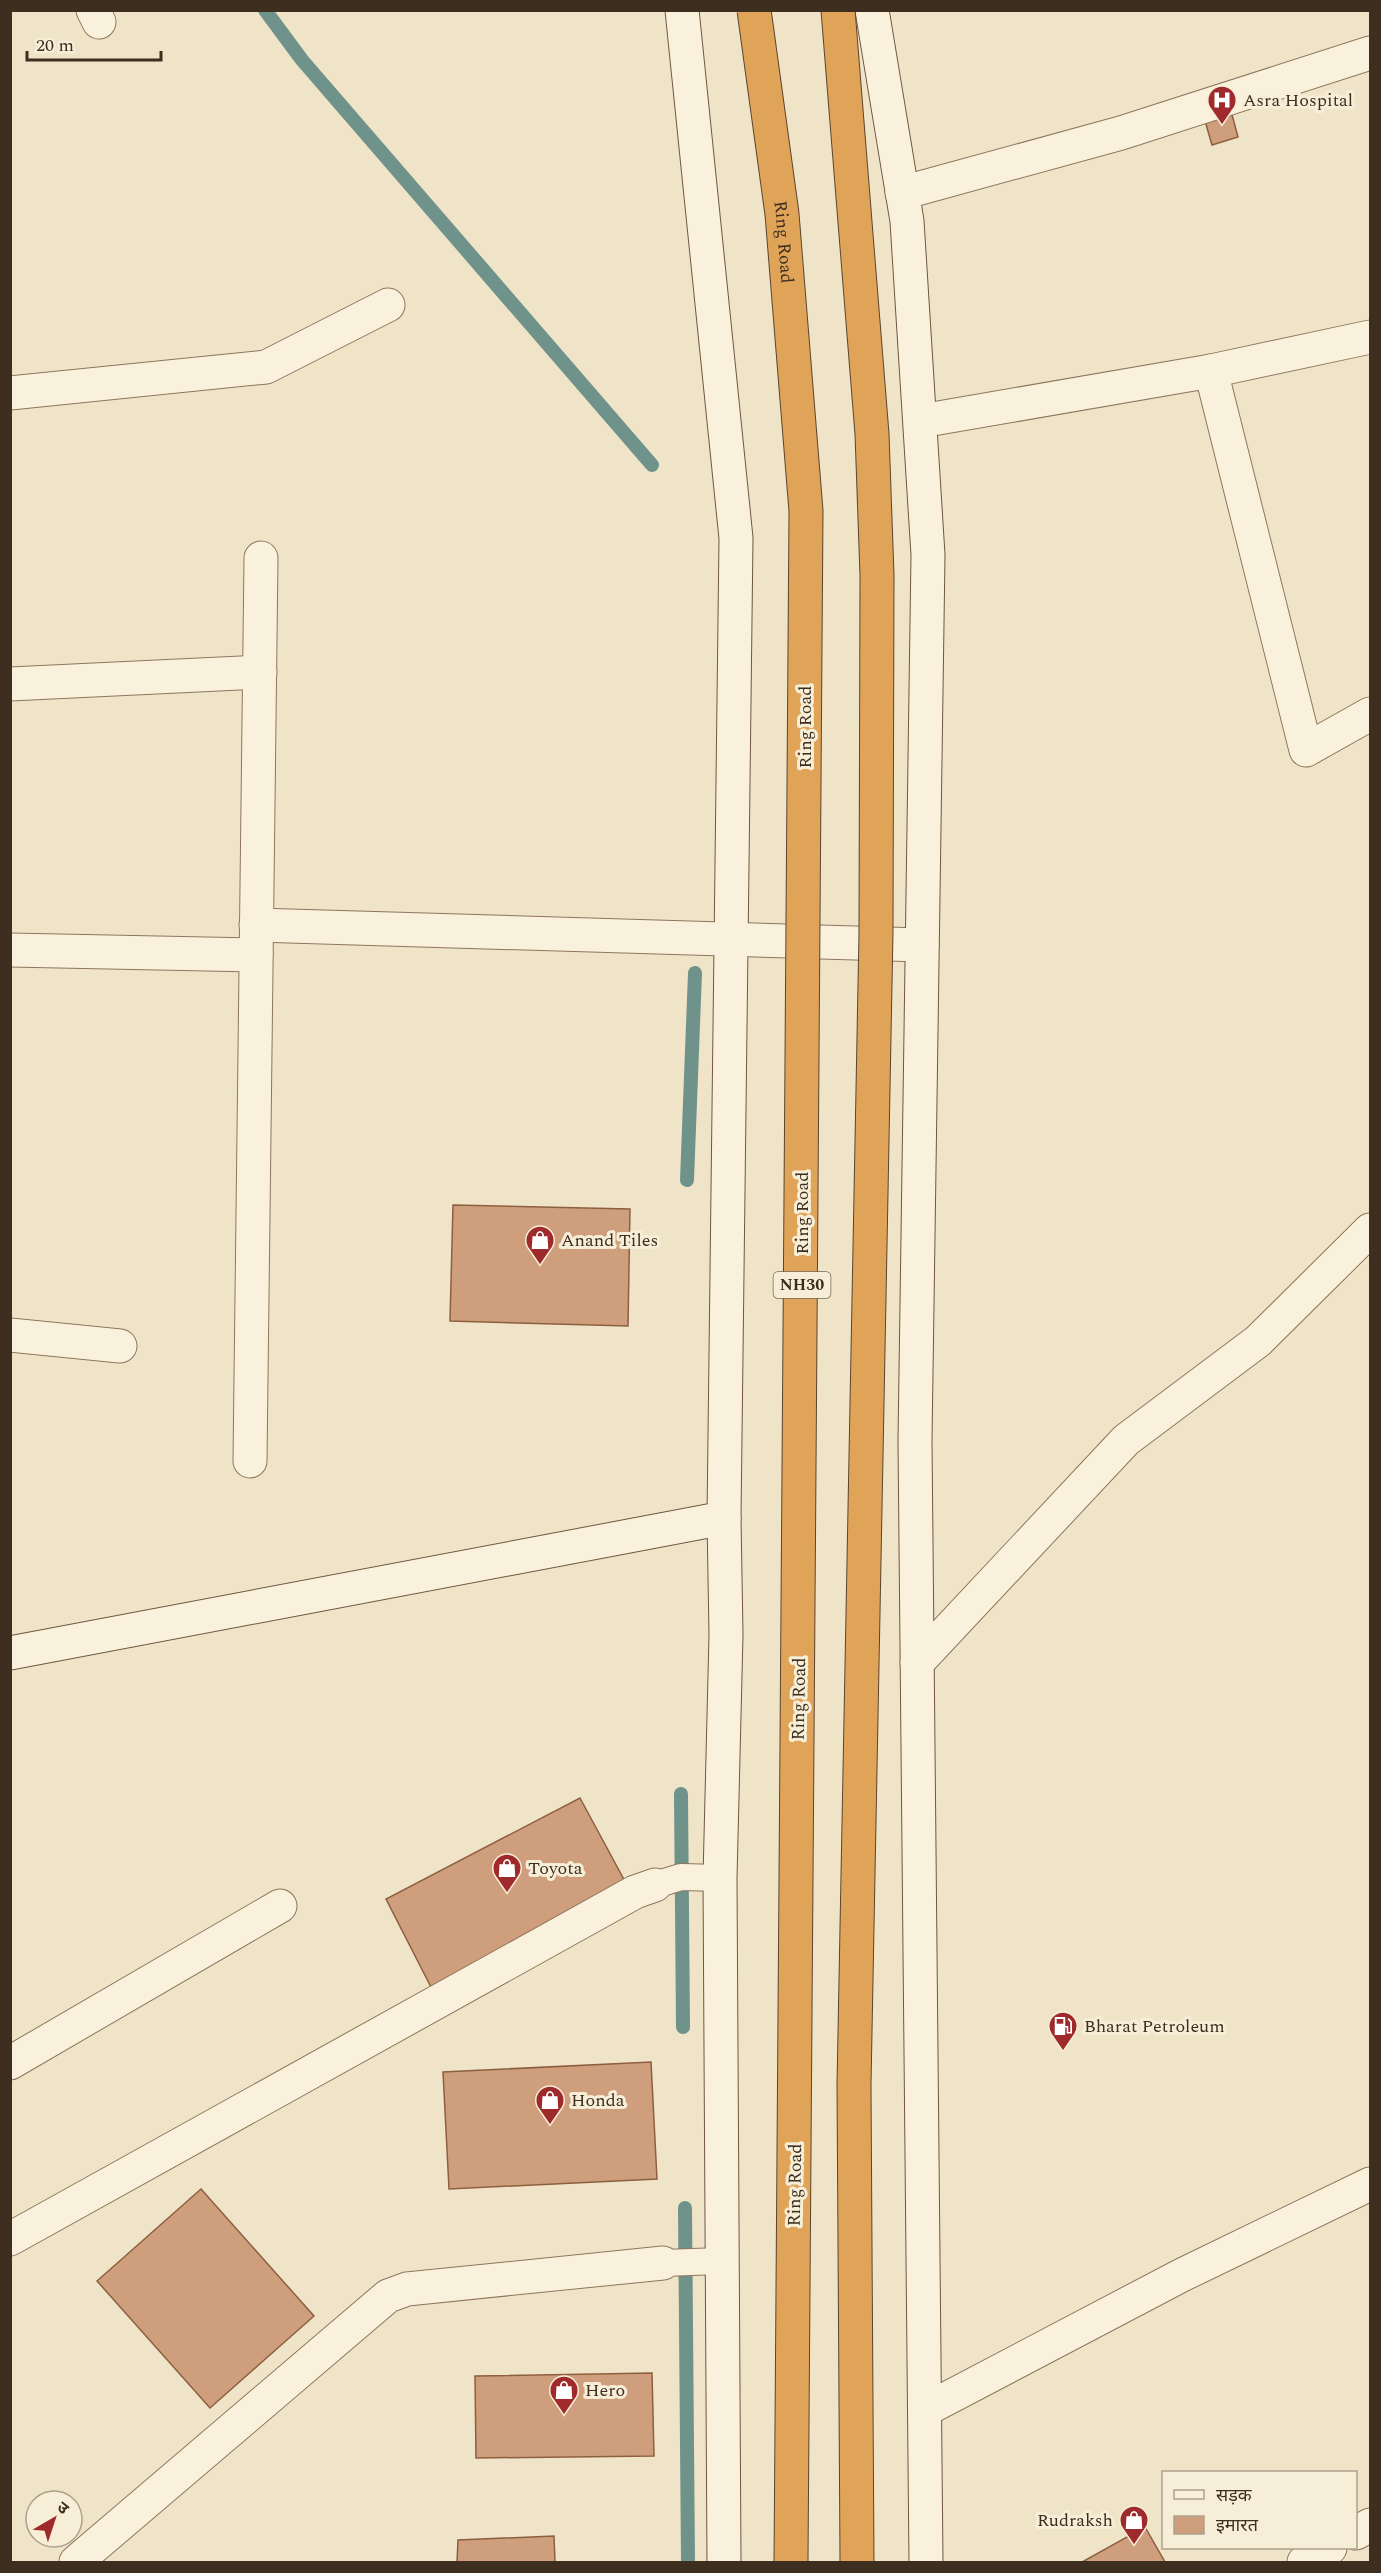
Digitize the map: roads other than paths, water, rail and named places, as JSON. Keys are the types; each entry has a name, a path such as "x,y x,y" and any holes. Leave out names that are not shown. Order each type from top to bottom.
{"highway":[{"name":"Ring Road","path":"754,10 782,214 806,511 791,2562"},
{"path":"838,10 872,434 877,575 876,932 854,2085 857,2562"}],"street":[{"path":"682,10 736,538 732,939 709,1522 726,1635 720,1878 720,2261 724,2562"},
{"path":"872,10 907,221 928,555 915,1441 926,2562"},
{"path":"902,193 1121,133 1371,53"},
{"path":"10,393 266,367 388,305"},
{"path":"921,421 1211,370 1371,337"},
{"path":"1211,370 1306,750 1371,714"},
{"path":"250,1461 261,558"},
{"path":"10,684 260,672"},
{"path":"10,950 256,940 732,939 922,945"},
{"path":"917,1663 1126,1440 1258,1341 1371,1230"},
{"path":"10,1335 120,1346"},
{"path":"10,1653 709,1522"},
{"path":"10,2239 635,1892 668,1881"},
{"path":"10,2063 280,1906"},
{"path":"925,2410 1182,2275 1371,2184"},
{"path":"76,2562 388,2296 407,2289 674,2263"},
{"path":"1357,2532 1371,2525"},
{"path":"1304,2562 1327,2549"}],"lane":[{"path":"668,1881 720,1878"},
{"path":"674,2263 720,2261"}],"waterway":[{"path":"265,10 302,60 652,465"},
{"path":"687,1180 695,973"},
{"path":"681,1794 683,2027"},
{"path":"685,2208 688,2562"}],"place":[{"name":"Asra Hospital","path":"1222,126"},
{"name":"Anand Tiles","path":"540,1266"},
{"name":"Toyota","path":"507,1894"},
{"name":"Bharat Petroleum","path":"1063,2052"},
{"name":"Honda","path":"550,2126"},
{"name":"Hero","path":"564,2416"},
{"name":"Rudraksh","path":"1134,2546"}]}
